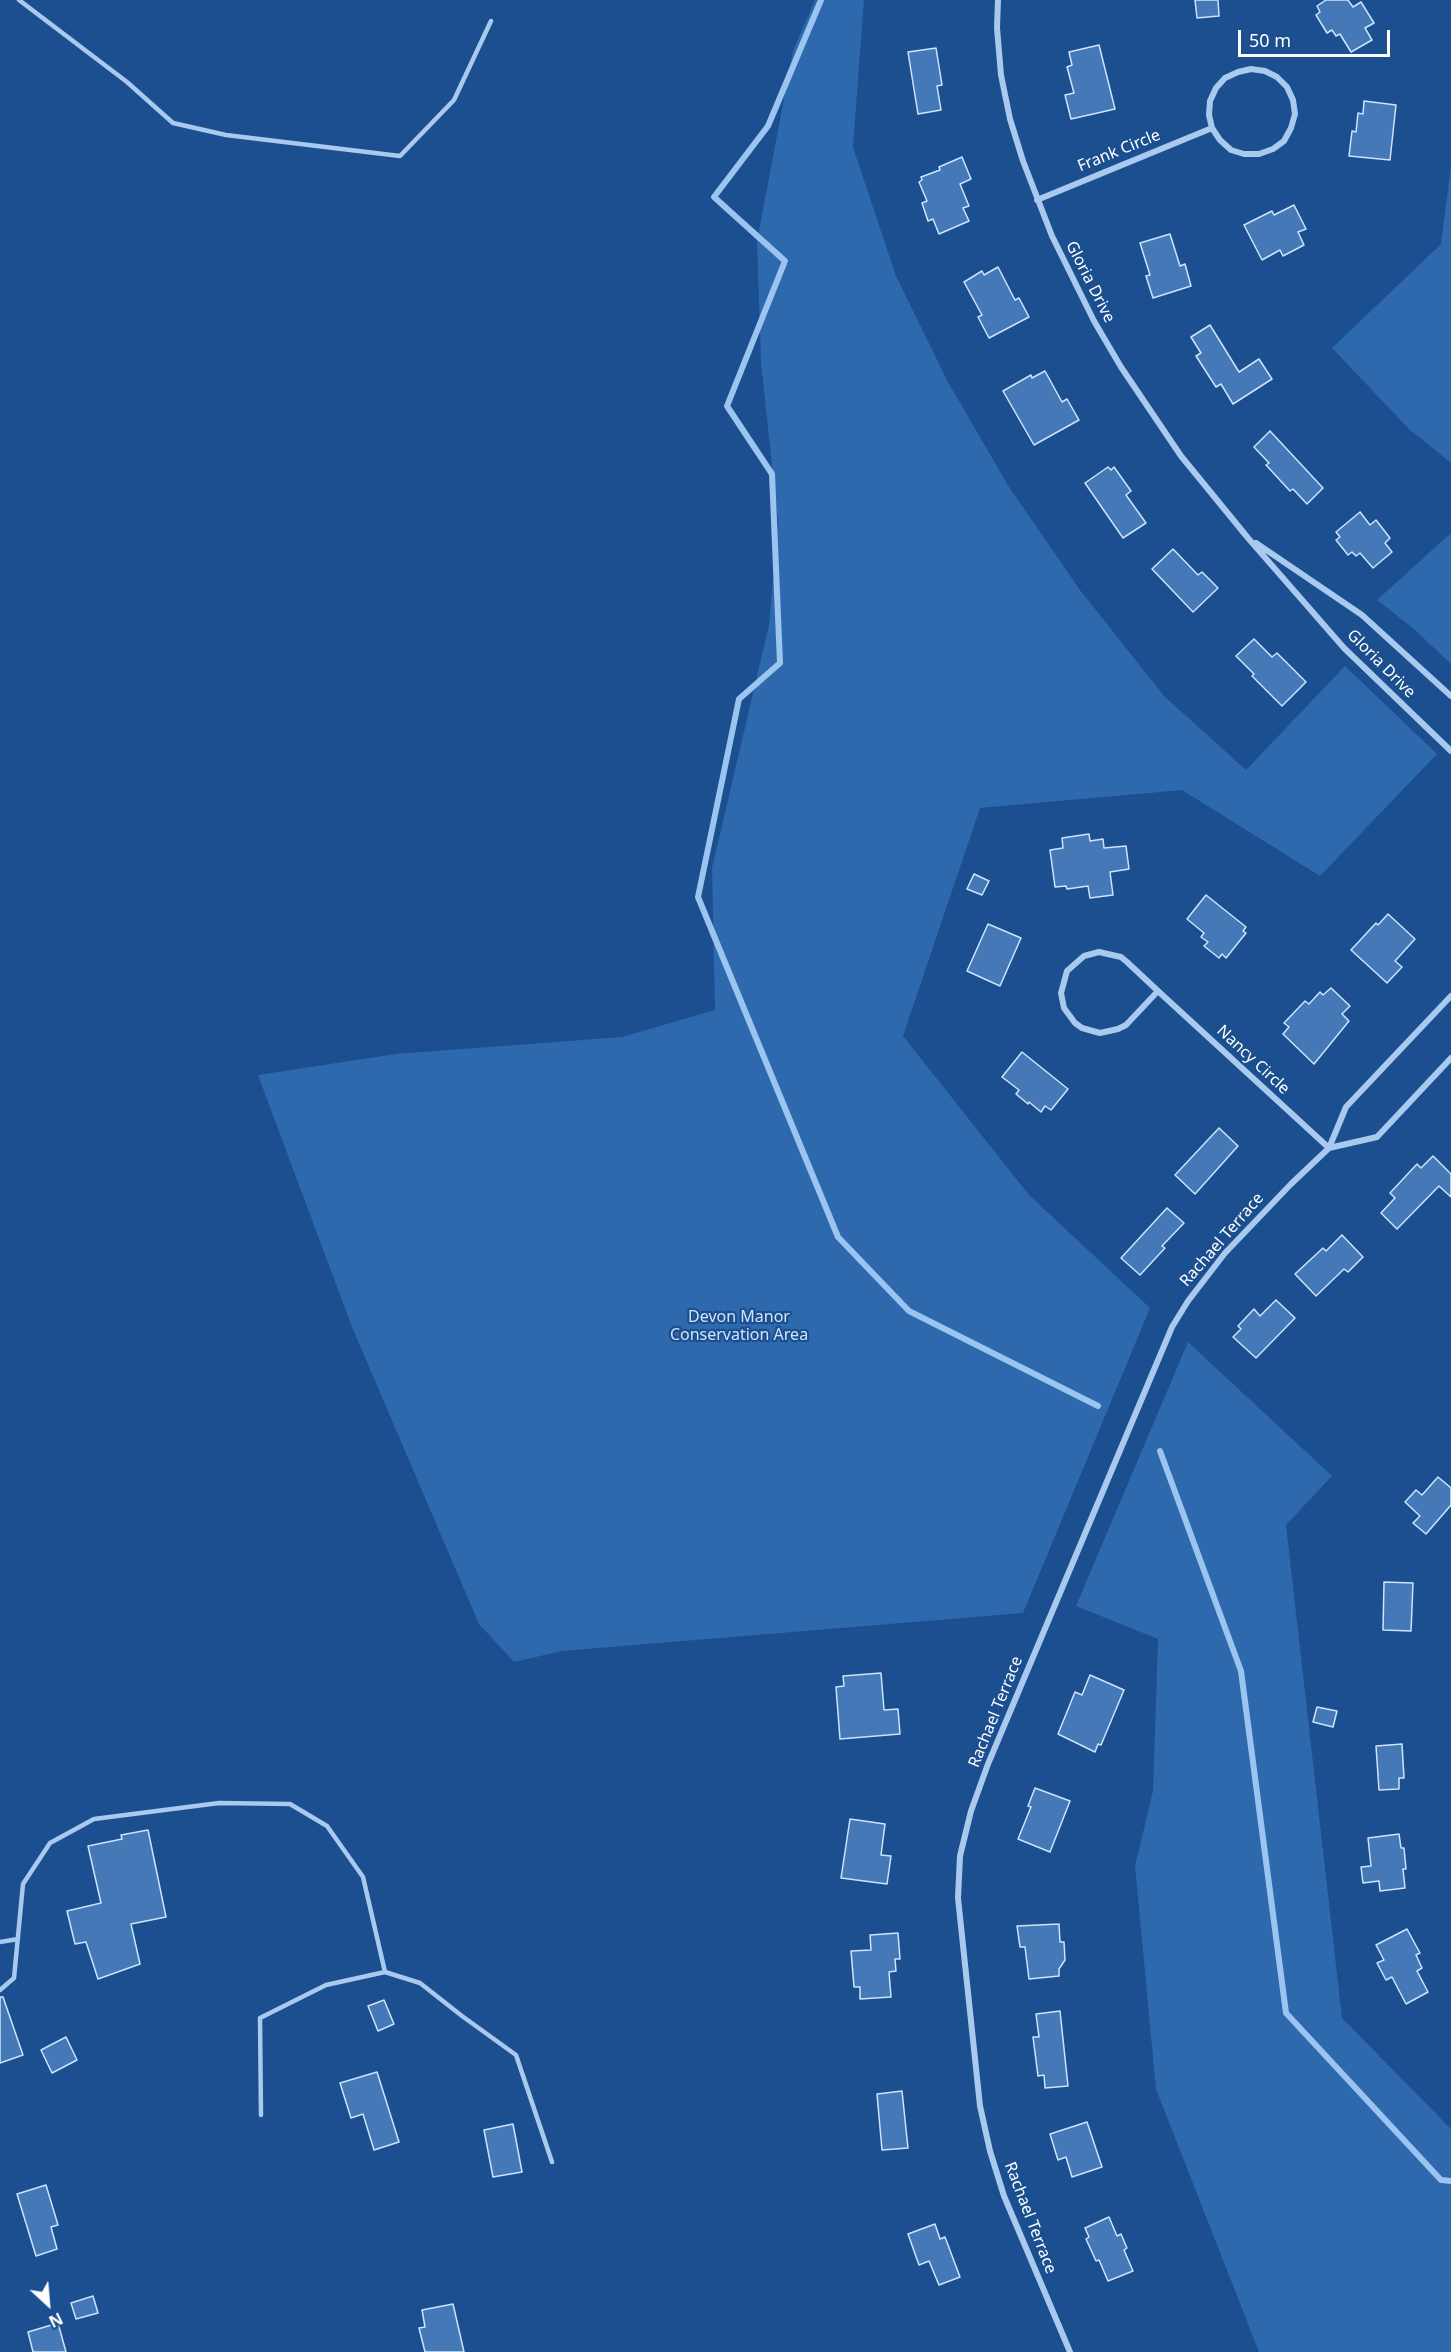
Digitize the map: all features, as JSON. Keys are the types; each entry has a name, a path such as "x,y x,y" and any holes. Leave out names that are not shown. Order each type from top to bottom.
{"street":[{"name":"Gloria Drive","path":"998,0 998,52 1019,151 1037,200 1071,276 1121,367 1181,456 1248,538 1344,648 1451,751"},
{"path":"1251,69 1265,71 1277,77 1287,87 1293,100 1295,114 1292,128 1284,141 1259,154 1244,154 1231,150 1212,128 1209,114 1210,101 1216,88 1225,78 1238,72 1251,69"},
{"name":"Frank Circle","path":"1037,200 1212,128"},
{"name":"Gloria Drive","path":"1248,538 1362,615 1451,696"},
{"name":"Nancy Circle","path":"1158,991 1126,1024 1109,1032 1100,1033 1082,1028 1075,1023 1064,1008 1061,993 1063,978 1072,965 1084,956 1099,952 1121,957 1329,1148"},
{"name":"Rachael Terrace","path":"1070,2352 1008,2207 984,2129 976,2080 960,1922 958,1880 964,1834 988,1764 1172,1327 1188,1301 1232,1245 1329,1148 1346,1107 1451,996"},
{"path":"1329,1148 1377,1137 1451,1058"}],"lane":[{"path":"19,0 127,82 173,123 226,135 400,156 454,100 491,21"},
{"path":"0,1990 14,1978 23,1884 50,1843 94,1819 219,1803 290,1804 327,1826 363,1877 386,1972"},
{"path":"0,1942 18,1939"},
{"path":"261,2115 260,2018 326,1985 386,1972 420,1983 516,2055 552,2162"}],"green space":[{"name":"Devon Manor Conservation Area","path":"815,0 864,0 853,147 896,276 948,382 1009,487 1080,590 1164,696 1246,770 1345,666 1437,754 1320,876 1182,790 980,808 903,1036 1029,1195 1150,1308 1023,1613 562,1651 514,1662 479,1624 352,1327 258,1075 396,1054 622,1037 715,1010 712,868 769,625 778,522 761,362 757,241 793,51"},
{"path":"1451,165 1451,463 1409,429 1332,348 1441,244"},
{"path":"1451,533 1451,664 1414,629 1377,600"},
{"path":"1188,1342 1332,1476 1286,1525 1342,2018 1451,2129 1451,2352 1259,2352 1156,2089 1135,1866 1153,1791 1158,1639 1076,1606"}],"building":[{"path":"1195,0 1218,0 1219,16 1197,18"},
{"path":"1326,0 1348,0 1353,7 1361,2 1374,23 1365,28 1372,40 1351,52 1340,34 1336,36 1332,30 1327,33 1316,15 1320,12 1317,6"},
{"path":"1099,45 1115,109 1071,119 1065,95 1074,93 1067,67 1072,65 1069,52"},
{"path":"936,48 942,85 937,86 941,110 918,114 908,52"},
{"path":"1364,101 1396,105 1390,160 1349,156 1352,131 1356,132 1358,113 1363,114"},
{"path":"962,157 971,179 960,184 969,206 963,208 969,221 939,234 933,219 928,221 922,203 927,201 919,182 922,180 921,177 940,170 939,167"},
{"path":"1294,205 1306,229 1298,232 1304,245 1283,256 1280,250 1262,260 1244,225 1272,211 1274,215"},
{"path":"1170,234 1180,266 1185,264 1191,286 1153,298 1146,276 1150,275 1140,243"},
{"path":"998,267 1015,300 1019,298 1029,317 989,338 978,317 982,315 964,282 982,271 984,275"},
{"path":"1210,325 1239,372 1259,359 1272,379 1233,404 1221,384 1216,387 1196,356 1201,353 1191,337"},
{"path":"1045,371 1062,402 1067,399 1079,420 1034,445 1003,391 1031,375 1032,378"},
{"path":"1270,431 1323,488 1307,504 1293,489 1290,491 1266,465 1269,463 1254,447"},
{"path":"1108,467 1111,470 1114,467 1131,491 1126,495 1146,523 1123,538 1085,483"},
{"path":"1360,512 1370,525 1376,520 1390,538 1385,543 1392,552 1373,568 1360,553 1356,556 1352,552 1348,555 1336,540 1340,537 1336,532"},
{"path":"1173,549 1198,575 1202,572 1218,588 1193,612 1152,569"},
{"path":"1254,639 1272,657 1277,653 1306,682 1282,706 1236,656"},
{"path":"1089,834 1090,841 1103,839 1104,848 1126,846 1129,869 1110,872 1113,895 1090,898 1088,886 1067,889 1066,886 1055,887 1050,850 1063,848 1062,838"},
{"path":"974,874 989,881 982,895 967,889"},
{"path":"1206,895 1246,927 1243,931 1246,933 1226,958 1222,954 1219,958 1204,946 1208,942 1201,937 1204,933 1187,919"},
{"path":"1388,914 1415,939 1395,961 1402,967 1387,983 1351,950 1376,923 1378,925"},
{"path":"988,924 1021,938 1000,986 967,971"},
{"path":"1331,988 1350,1006 1342,1014 1349,1021 1314,1064 1283,1034 1289,1027 1284,1023 1305,1001 1309,1004 1320,992 1323,995"},
{"path":"1022,1052 1068,1089 1051,1110 1045,1106 1041,1112 1029,1102 1028,1104 1016,1094 1019,1090 1002,1077"},
{"path":"1219,1128 1238,1146 1195,1194 1175,1175"},
{"path":"1433,1156 1451,1174 1451,1197 1439,1186 1397,1229 1381,1213 1395,1198 1390,1193 1417,1164 1421,1168"},
{"path":"1167,1208 1184,1223 1162,1246 1165,1248 1140,1275 1121,1258"},
{"path":"1342,1235 1363,1257 1348,1272 1344,1269 1316,1296 1295,1274 1323,1248 1326,1251"},
{"path":"1276,1300 1295,1318 1256,1358 1233,1337 1241,1329 1238,1326 1254,1309 1260,1316"},
{"path":"1438,1477 1451,1488 1451,1505 1426,1534 1413,1523 1420,1516 1405,1502 1416,1490 1422,1495"},
{"path":"1384,1582 1413,1583 1411,1631 1383,1630"},
{"path":"881,1673 884,1710 898,1709 900,1734 840,1739 836,1687 844,1686 843,1676"},
{"path":"1090,1675 1124,1690 1101,1745 1098,1744 1095,1752 1058,1734 1075,1692 1082,1695"},
{"path":"1317,1707 1337,1711 1333,1727 1313,1722"},
{"path":"1402,1744 1404,1778 1399,1778 1399,1789 1379,1790 1376,1746"},
{"path":"1035,1788 1070,1801 1050,1852 1018,1839 1031,1807 1028,1806"},
{"path":"850,1819 885,1824 881,1855 891,1856 887,1884 841,1878"},
{"path":"148,1830 166,1917 131,1924 140,1964 98,1979 86,1942 75,1944 67,1911 101,1903 88,1846 122,1839 121,1835"},
{"path":"1399,1834 1401,1848 1404,1848 1405,1888 1380,1891 1379,1881 1363,1883 1361,1867 1371,1866 1368,1838"},
{"path":"1059,1924 1060,1942 1064,1942 1065,1960 1059,1969 1059,1976 1029,1979 1025,1947 1020,1947 1017,1926"},
{"path":"1407,1929 1420,1953 1416,1955 1422,1968 1417,1971 1428,1992 1406,2004 1392,1977 1386,1980 1377,1963 1384,1960 1376,1945"},
{"path":"898,1933 900,1959 895,1959 896,1971 889,1972 891,1997 860,1999 860,1987 854,1987 851,1951 871,1950 870,1935"},
{"path":"0,1997 3,1997 23,2055 0,2063"},
{"path":"384,2000 394,2024 378,2031 368,2006"},
{"path":"1060,2011 1068,2086 1045,2088 1044,2075 1038,2076 1033,2037 1039,2037 1036,2014"},
{"path":"66,2037 77,2060 52,2073 41,2050"},
{"path":"377,2072 399,2142 374,2150 363,2114 351,2118 340,2083"},
{"path":"902,2091 908,2148 882,2150 877,2094"},
{"path":"1087,2122 1102,2167 1072,2177 1066,2157 1058,2160 1050,2134"},
{"path":"513,2124 522,2172 493,2177 484,2130"},
{"path":"46,2185 58,2225 51,2227 57,2249 36,2256 17,2194"},
{"path":"1109,2217 1117,2236 1121,2234 1127,2248 1124,2250 1133,2271 1108,2281 1086,2239 1089,2237 1085,2228"},
{"path":"935,2224 940,2239 945,2237 960,2277 939,2285 929,2261 919,2265 908,2234"},
{"path":"93,2296 98,2313 76,2319 71,2303"},
{"path":"453,2304 464,2352 425,2352 419,2328 425,2327 422,2310"},
{"path":"58,2323 66,2352 33,2352 28,2332"}],"waterway":[{"path":"821,0 768,126 714,197 785,261 727,406 772,474 780,663 739,699 698,897 838,1237 909,1311 1098,1406"},
{"path":"1160,1451 1241,1671 1286,2013 1441,2180 1451,2181"}]}
